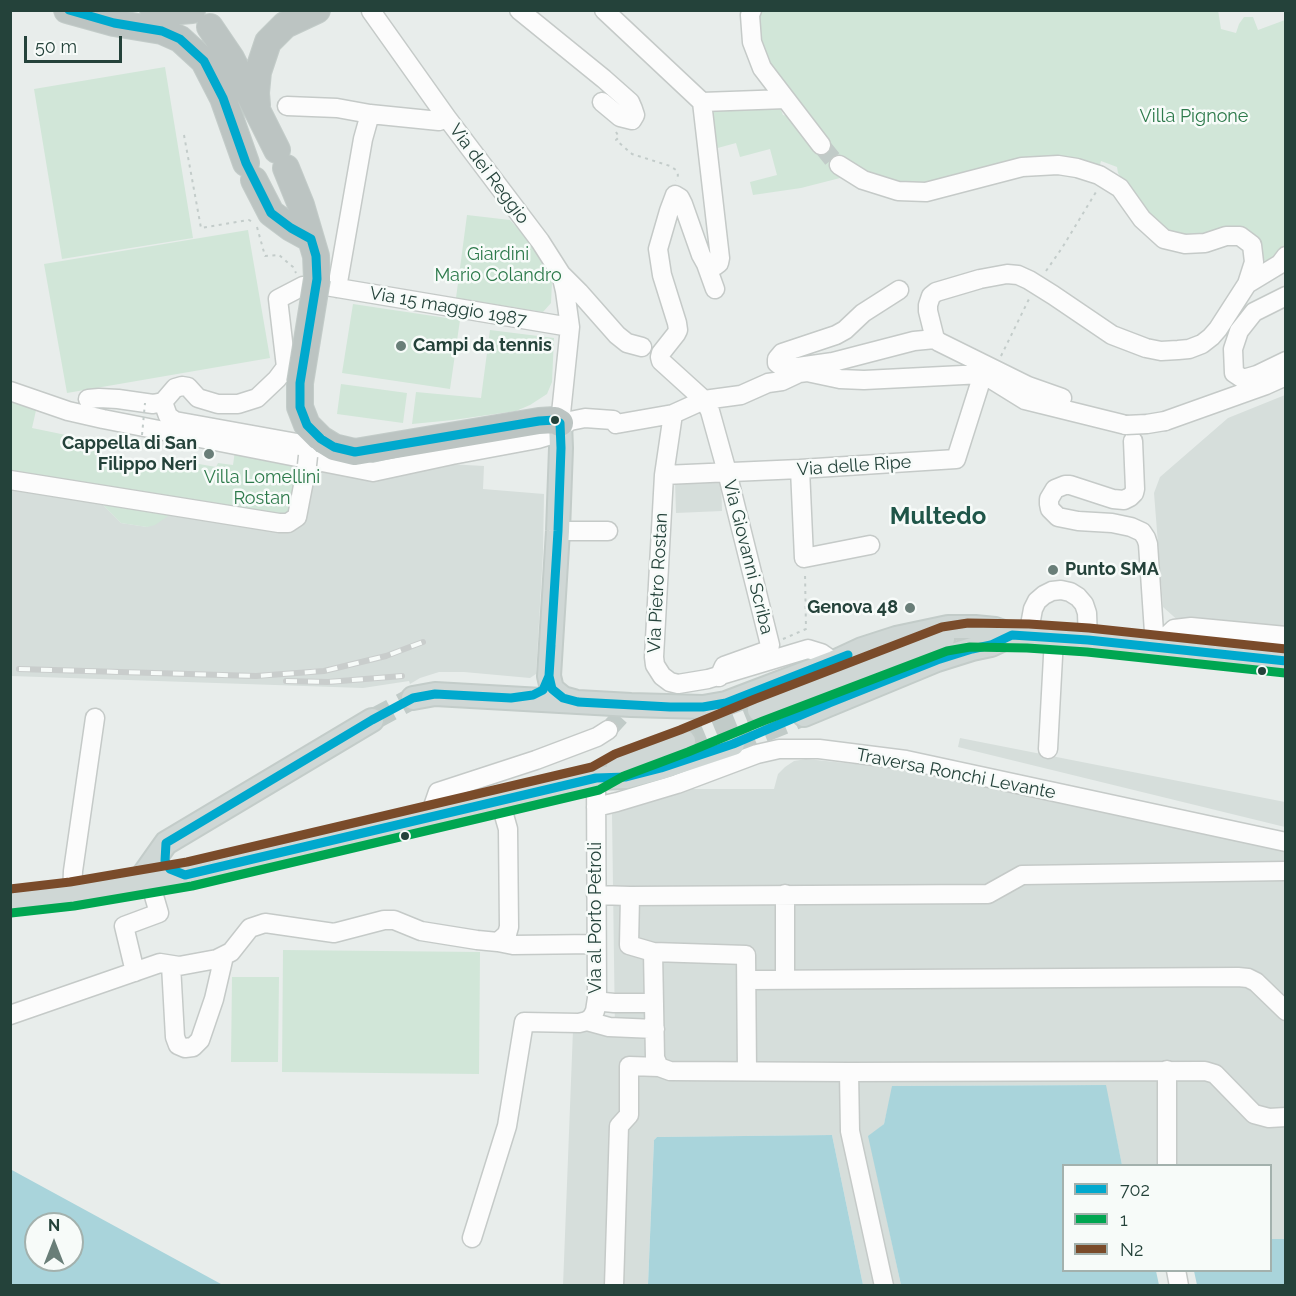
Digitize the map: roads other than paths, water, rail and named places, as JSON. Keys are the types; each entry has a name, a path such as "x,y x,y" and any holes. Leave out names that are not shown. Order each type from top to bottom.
{"highway":[{"path":"66,10 114,23 162,31 180,39 204,61 223,98 250,172 271,213 311,239"},
{"path":"153,10 201,19 231,58 301,205 325,286 300,384 300,407 307,424 321,439 334,447 355,452 538,421 555,420 560,425"},
{"path":"259,115 256,82 260,61 268,42 285,25 317,10"},
{"path":"223,98 231,58"}],"main road":[{"path":"560,425 558,531 549,676 552,690 563,698 578,702"},
{"path":"413,698 435,694 703,707 726,703 862,649 896,638 948,627 996,629 1020,635"},
{"path":"759,710 944,639 969,635 1020,635 1088,640 1286,661"},
{"path":"804,715 937,660 1020,635"},
{"path":"829,703 843,690 876,674 878,659 870,651 862,649"},
{"path":"511,698 533,695 543,690 549,676"},
{"path":"146,890 166,843 372,720"},
{"path":"596,778 619,765 684,741"},
{"path":"10,901 72,894 146,890 185,875 596,778 626,777 733,744"},
{"path":"166,843 165,861 171,869 185,875"}],"street":[{"path":"519,10 630,102 635,115 632,120 620,117 602,102"},
{"path":"604,10 702,102 720,258 719,263 715,266 706,264"},
{"path":"752,10 750,15 752,42 762,68 821,145"},
{"name":"Via dei Reggio","path":"371,11 447,118 540,241 561,274 570,327 560,425"},
{"path":"702,102 786,99"},
{"path":"287,106 337,108 439,121 447,118"},
{"path":"154,403 175,388 182,386 188,387 198,398 218,404 238,404 257,398 277,379 285,367 278,298 325,286 370,114"},
{"path":"839,165 863,180 898,191 926,192 1022,167 1058,165 1096,173 1120,188 1142,219 1164,239 1185,244 1204,243 1226,236 1240,236 1251,245 1254,262 1247,284 1211,337 1202,344 1189,348 1154,350 1112,335 1037,285 1012,274 980,279 936,292 931,296 928,311 935,339"},
{"path":"704,400 661,361 660,357 678,330 662,275 658,249 675,195 683,204 715,289"},
{"path":"1247,284 1280,264 1286,256"},
{"path":"561,274 617,336 627,343 642,347"},
{"name":"Via 15 maggio 1987","path":"325,286 570,327"},
{"path":"899,290 863,313 845,330 782,353 777,363 782,367 798,367 833,362 914,341 935,339 1027,393"},
{"path":"1286,296 1254,312 1239,331 1233,349 1234,373 1243,379 1286,361"},
{"path":"10,391 68,411 103,419 374,472 538,439 548,436 560,425 585,418 613,420 616,424 673,414 704,400 741,395 768,383 782,381 807,372 840,379 864,380 983,374 1027,393 1129,428 1165,421 1286,376"},
{"name":"Via delle Ripe","path":"664,475 956,459 983,374"},
{"path":"10,480 267,521 288,523 297,517 307,460 305,447 297,443 175,421 154,403 108,398 88,399"},
{"name":"Via Giovanni Scriba","path":"704,400 710,411 727,472 770,645 766,651 724,666 719,677"},
{"name":"Via Pietro Rostan","path":"673,414 664,475 654,657 655,665 662,676 678,684 719,677 808,649 821,653 834,662"},
{"path":"1129,428 1135,489 1130,497 1124,500 1113,500 1065,485 1051,493 1049,504 1058,517 1121,525 1142,532 1149,544 1155,647"},
{"path":"800,469 804,558 870,546"},
{"path":"558,531 608,531"},
{"path":"1020,635 1037,601 1052,591 1061,590 1070,592 1084,604 1087,613 1088,640"},
{"path":"1155,647 1174,629 1191,627 1286,636"},
{"path":"1048,749 1054,638"},
{"path":"72,894 73,871 96,718"},
{"path":"429,818 438,792 536,760 597,737 608,730"},
{"name":"Traversa Ronchi Levante","path":"596,807 677,784 757,754 780,748 819,749 906,760 1286,842"},
{"name":"Via al Porto Petroli","path":"472,1238 507,1126 524,1022 579,1023 592,1017 597,998 596,778"},
{"path":"498,942 507,934 508,927 508,829 500,801"},
{"path":"596,895 988,894 1022,874 1286,871"},
{"path":"135,972 124,926 159,913 146,890"},
{"path":"785,894 785,979"},
{"path":"630,896 629,945 653,952 746,955 747,1071"},
{"path":"10,1015 160,963 179,966 217,959 231,952 250,927 265,923 334,933 384,920 394,920 421,931 513,945 596,944"},
{"path":"653,952 655,1058 659,1067"},
{"path":"171,965 175,1037 178,1045 185,1048 193,1047 200,1040 207,1020 224,956"},
{"path":"747,980 1238,977 1256,982 1286,1011"},
{"path":"597,998 604,1002 614,1003 654,1003"},
{"path":"587,1021 609,1027 654,1029"},
{"path":"614,1286 619,1126 629,1115 629,1066 659,1067 670,1071 1205,1071 1215,1074 1254,1114 1269,1118 1286,1118"},
{"path":"1167,1070 1167,1164"},
{"path":"849,1072 850,1131 884,1286"}],"water":[{"path":"1106,1085 1122,1164 1062,1164 1062,1272 1156,1272 1159,1285 901,1285 868,1136 884,1124 892,1086"},
{"path":"832,1135 863,1285 648,1285 654,1140 657,1137"},
{"path":"10,1169 221,1284 224,1285 11,1285"},
{"path":"1272,1239 1285,1239 1285,1285 1197,1285 1194,1272 1272,1272"}],"tunnel":[{"path":"821,145 839,165"},
{"path":"372,720 413,698"},
{"path":"608,730 631,705"},
{"path":"684,741 759,710"},
{"path":"733,744 804,715"}],"railway":[{"path":"19,669 256,676 324,671 386,656 423,642"},
{"path":"286,681 328,682 402,676"}],"place":[{"name":"Campi da tennis","path":"401,346"},
{"name":"Cappella di San Filippo Neri","path":"209,454"},
{"name":"Punto SMA","path":"1053,570"},
{"name":"Genova 48","path":"910,608"}],"district":[{"name":"Multedo","path":"938,517"}],"park label":[{"name":"Villa Pignone","path":"1194,117"},
{"name":"Giardini Mario Colandro","path":"498,265"},
{"name":"Villa Lomellini Rostan","path":"262,488"}]}
